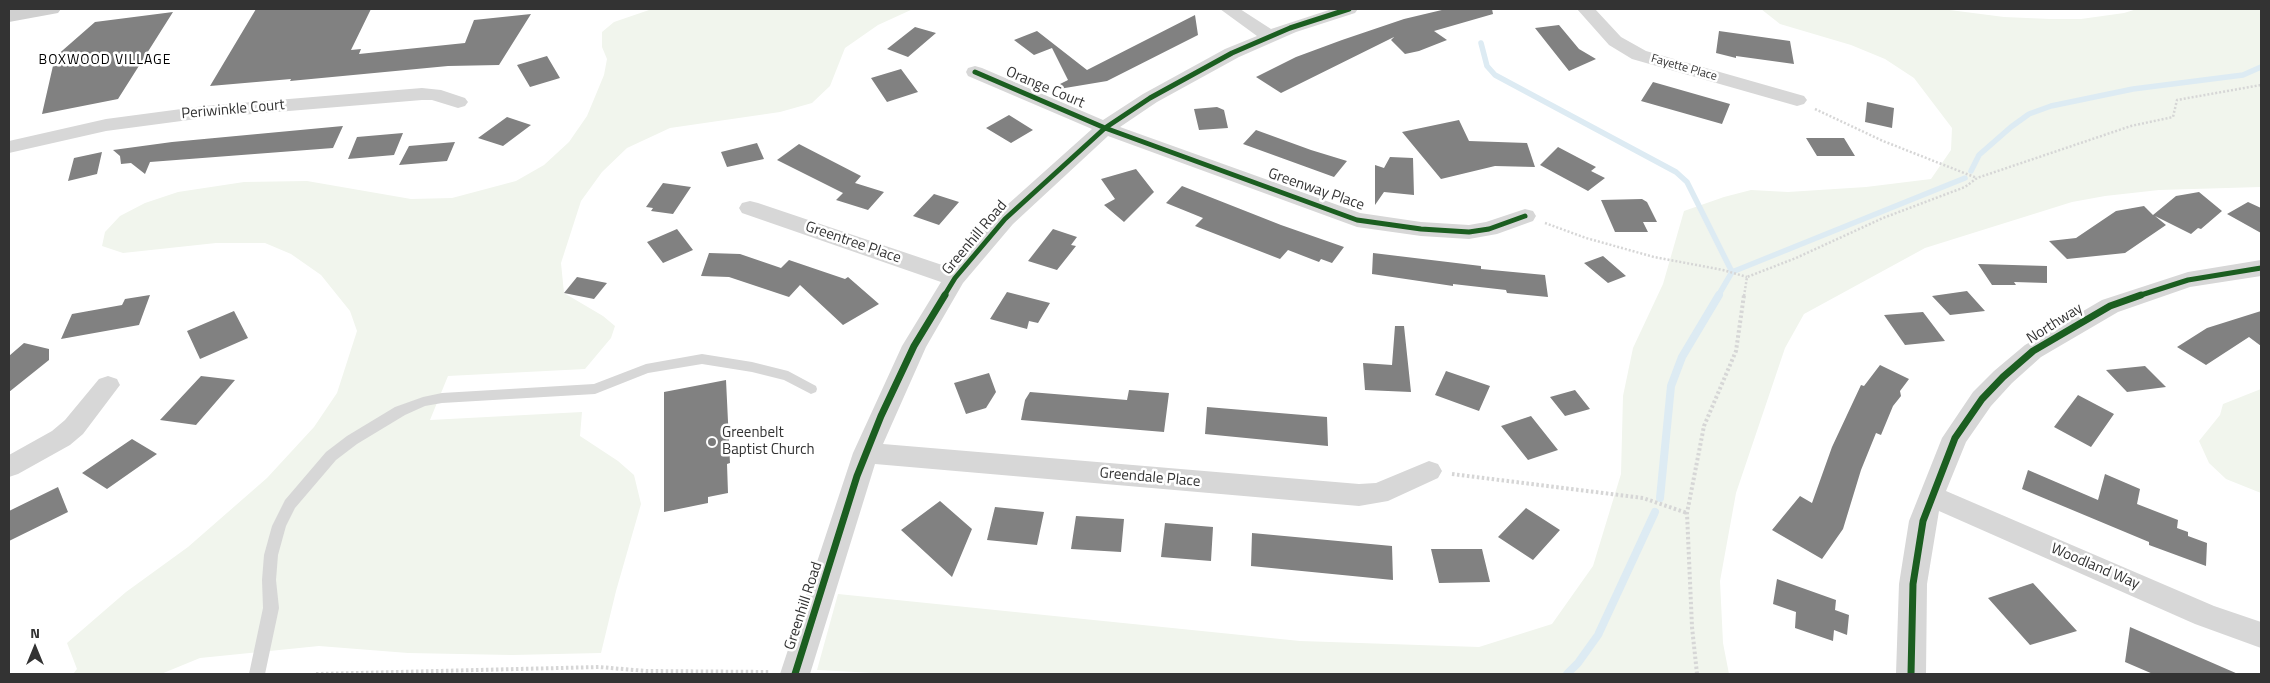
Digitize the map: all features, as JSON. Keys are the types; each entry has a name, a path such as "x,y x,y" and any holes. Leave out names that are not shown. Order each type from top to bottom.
{"street":[{"path":"9,16 51,9"},
{"path":"1229,9 1269,36"},
{"name":"Greenhill Road","path":"786,673 866,453 896,381 914,346 955,278 1005,219 1105,128 1189,76 1269,36 1349,9"},
{"name":"Fayette Place","path":"1586,9 1615,41 1639,55 1797,100"},
{"name":"Orange Court","path":"975,72 1105,128"},
{"name":"Periwinkle Court","path":"9,147 106,125 204,112 422,94 434,94 458,102"},
{"name":"Greenway Place","path":"1105,128 1357,220 1469,232 1489,230 1525,216"},
{"name":"Greentree Place","path":"750,208 955,278"},
{"name":"Northway","path":"1911,674 1913,584 1923,521 1931,496 1955,438 1982,399 2033,351 2091,316 2146,293 2188,280 2261,268"},
{"path":"9,467 61,438 74,427 108,385"},
{"name":"Greendale Place","path":"866,453 1358,495 1379,493 1429,471"},
{"name":"Woodland Way","path":"1931,496 2206,615 2261,635"}],"lane":[{"path":"257,674 271,608 269,580 271,555 279,526 290,504 331,456 352,440 400,411 423,402 442,398 595,389 646,369 702,359 752,366 788,376 811,389"}],"path":[{"path":"1525,216 1586,238 1654,257 1723,270 1747,277 1796,258 1883,218 1964,186 1977,178 2132,126 2173,117 2177,100 2261,85"},
{"path":"1797,100 1883,141 1977,178"},
{"path":"1697,674 1692,627 1687,513 1704,426 1736,351 1747,277"},
{"path":"1429,471 1643,498 1687,513"},
{"path":"316,674 599,667 646,671 786,673"}],"shaded area":[{"path":"652,9 913,9 878,25 845,48 830,86 812,103 780,112 670,128 627,148 602,172 581,201 561,263 564,293 603,316 615,326 611,338 585,369 448,376 430,420 582,412 580,436 618,461 634,475 641,504 616,591 601,653 512,655 408,653 319,646 200,658 161,674 73,674 77,669 67,643 126,592 188,547 267,478 314,427 337,393 357,331 350,311 321,275 291,254 265,243 216,243 123,253 102,246 105,232 120,216 145,203 178,192 244,182 307,181 411,199 452,198 516,181 544,165 569,142 587,116 604,75 607,59 602,47 602,32 614,22"},
{"path":"1761,9 1942,9 2004,17 2081,19 2124,13 2137,9 2261,9 2261,187 2159,190 2072,202 1925,248 1804,314 1785,348 1736,493 1720,581 1723,643 1729,674 894,674 817,670 838,594 1300,641 1479,647 1552,624 1593,566 1621,474 1623,396 1633,348 1663,284 1684,211 1751,190 1788,192 1866,187 1931,179 1951,150 1952,128 1914,78 1885,59 1851,45 1780,24"},
{"path":"2261,389 2261,493 2226,479 2209,463 2199,441 2220,415 2223,404"}],"building":[{"path":"256,9 371,9 351,50 361,49 359,54 465,43 474,20 531,14 499,65 448,66 290,81 291,79 210,86"},
{"path":"1446,9 1492,9 1493,14 1434,31 1447,40 1419,51 1405,54 1391,40 1394,37 1281,93 1256,77 1296,57 1342,40 1404,19"},
{"path":"173,12 118,99 42,114 55,57 95,22"},
{"path":"1195,15 1198,35 1107,81 1059,89 1058,85 1068,80 1052,48 1034,55 1014,40 1037,31 1087,70"},
{"path":"1559,25 1579,49 1596,59 1569,71 1535,28"},
{"path":"915,27 936,33 908,57 887,49"},
{"path":"1719,31 1790,41 1794,64 1736,56 1736,58 1716,53"},
{"path":"547,56 560,78 530,87 517,65"},
{"path":"901,69 918,92 887,102 871,78"},
{"path":"1653,82 1730,104 1722,124 1641,101"},
{"path":"1867,102 1894,108 1892,128 1865,122"},
{"path":"1217,107 1224,110 1228,128 1199,130 1194,109"},
{"path":"1009,115 1033,130 1011,143 986,128"},
{"path":"507,117 531,125 503,146 478,138"},
{"path":"1459,120 1469,141 1527,143 1535,167 1495,166 1441,179 1402,132"},
{"path":"343,126 333,148 150,162 145,174 131,163 121,164 120,156 113,150 172,142"},
{"path":"1256,130 1347,161 1334,177 1243,144"},
{"path":"403,133 394,155 348,159 357,137"},
{"path":"1806,138 1844,138 1855,156 1817,156"},
{"path":"455,142 447,161 399,165 409,146"},
{"path":"757,143 764,159 727,167 721,152"},
{"path":"799,144 861,176 855,183 884,192 868,210 836,200 843,193 777,160"},
{"path":"1558,147 1596,167 1591,171 1605,178 1588,191 1540,165"},
{"path":"102,152 97,174 68,181 74,158"},
{"path":"1390,157 1413,158 1414,195 1384,192 1375,205 1375,165 1384,168"},
{"path":"1136,169 1154,192 1124,222 1104,205 1115,199 1101,179"},
{"path":"663,183 691,187 673,214 651,211 653,208 646,207"},
{"path":"1182,186 1281,225 1344,247 1332,263 1321,259 1319,262 1288,250 1280,259 1195,226 1203,218 1166,203"},
{"path":"2199,192 2222,211 2201,229 2198,228 2191,234 2155,216 2166,225 2125,253 2067,259 2049,241 2076,238 2116,211 2144,206 2153,215 2176,196"},
{"path":"934,194 959,202 939,225 913,216"},
{"path":"1642,199 1647,202 1657,222 1643,222 1648,232 1615,232 1601,200"},
{"path":"2248,202 2261,208 2261,233 2227,214"},
{"path":"677,229 693,250 663,263 647,242"},
{"path":"1053,229 1077,237 1071,245 1076,246 1057,270 1028,261"},
{"path":"709,253 740,254 781,268 789,260 845,279 848,277 879,304 843,325 800,285 789,297 729,277 701,276"},
{"path":"1373,253 1481,266 1481,269 1545,275 1548,297 1372,274"},
{"path":"1603,256 1626,276 1608,283 1584,263"},
{"path":"1978,264 2047,266 2047,283 2014,282 2016,285 1992,285"},
{"path":"577,277 607,283 594,299 564,293"},
{"path":"1967,291 1985,311 1950,315 1932,296"},
{"path":"1007,292 1050,303 1038,323 1029,321 1027,329 990,319"},
{"path":"150,295 139,325 61,339 72,314 122,305 125,299"},
{"path":"234,311 248,338 200,359 187,331"},
{"path":"2261,311 2261,346 2249,337 2206,365 2177,347 2207,328"},
{"path":"1923,312 1945,341 1905,345 1884,315"},
{"path":"1395,326 1404,326 1411,392 1365,390 1363,363 1392,365"},
{"path":"24,343 49,349 49,360 9,392 9,356"},
{"path":"1880,365 1909,379 1900,391 1901,396 1893,406 1881,435 1876,433 1861,470 1843,529 1822,559 1772,530 1800,496 1812,503 1832,447 1861,385 1864,386"},
{"path":"2145,366 2166,387 2127,392 2106,370"},
{"path":"1446,371 1490,386 1479,411 1435,395"},
{"path":"989,373 996,392 986,408 966,414 954,383"},
{"path":"201,376 235,380 196,425 160,420"},
{"name":"Greenbelt Baptist Church","path":"726,380 730,463 727,464 728,493 708,497 708,503 664,512 664,392"},
{"path":"1129,390 1169,393 1164,432 1021,420 1025,400 1030,392 1127,400"},
{"path":"1575,390 1590,409 1565,416 1550,397"},
{"path":"2078,395 2114,414 2091,447 2054,427"},
{"path":"1207,407 1327,417 1328,446 1205,434"},
{"path":"1531,416 1558,450 1528,460 1501,426"},
{"path":"132,439 157,454 107,489 82,473"},
{"path":"2028,470 2098,500 2105,474 2140,489 2137,504 2178,520 2177,528 2188,532 2188,536 2207,543 2206,566 2149,545 2149,542 2022,489"},
{"path":"58,487 68,512 9,541 9,511"},
{"path":"940,501 972,529 952,577 901,530"},
{"path":"995,507 1044,512 1037,545 987,540"},
{"path":"1526,508 1560,530 1533,560 1498,537"},
{"path":"1076,516 1124,519 1121,552 1071,549"},
{"path":"1165,523 1213,527 1211,561 1161,557"},
{"path":"1252,533 1392,546 1393,580 1251,566"},
{"path":"1431,549 1482,549 1490,582 1439,583"},
{"path":"1777,579 1836,600 1835,610 1849,615 1847,635 1834,630 1833,641 1795,628 1796,612 1773,604"},
{"path":"2033,583 2077,631 2030,645 1988,598"},
{"path":"2130,627 2238,674 2153,674 2125,662"}],"waterway":[{"path":"1481,43 1487,66 1495,75 1676,172 1687,182 1732,272"},
{"path":"1971,171 1979,155 2011,127 2029,114 2051,106 2133,89 2243,75 2261,67"},
{"path":"1732,272 1965,178"},
{"path":"1718,296 1732,272"},
{"path":"1660,498 1671,386 1682,357 1719,295"},
{"path":"1567,674 1578,663 1598,635 1655,512"}],"cycle path":[{"path":"795,674 857,476 881,416 914,346 955,278 1005,219 1105,128 1150,98 1232,53 1290,28 1349,9"},
{"path":"975,72 1105,128 1357,220 1421,229 1469,232 1489,229 1525,216"},
{"path":"1911,674 1913,584 1923,521 1931,496 1955,438 1982,399 2003,377 2033,351 2110,306 2188,280 2261,268"}],"place":[{"name":"Greenbelt Baptist Church","path":"712,442"}],"district":[{"name":"BOXWOOD VILLAGE","path":"105,61"}]}
